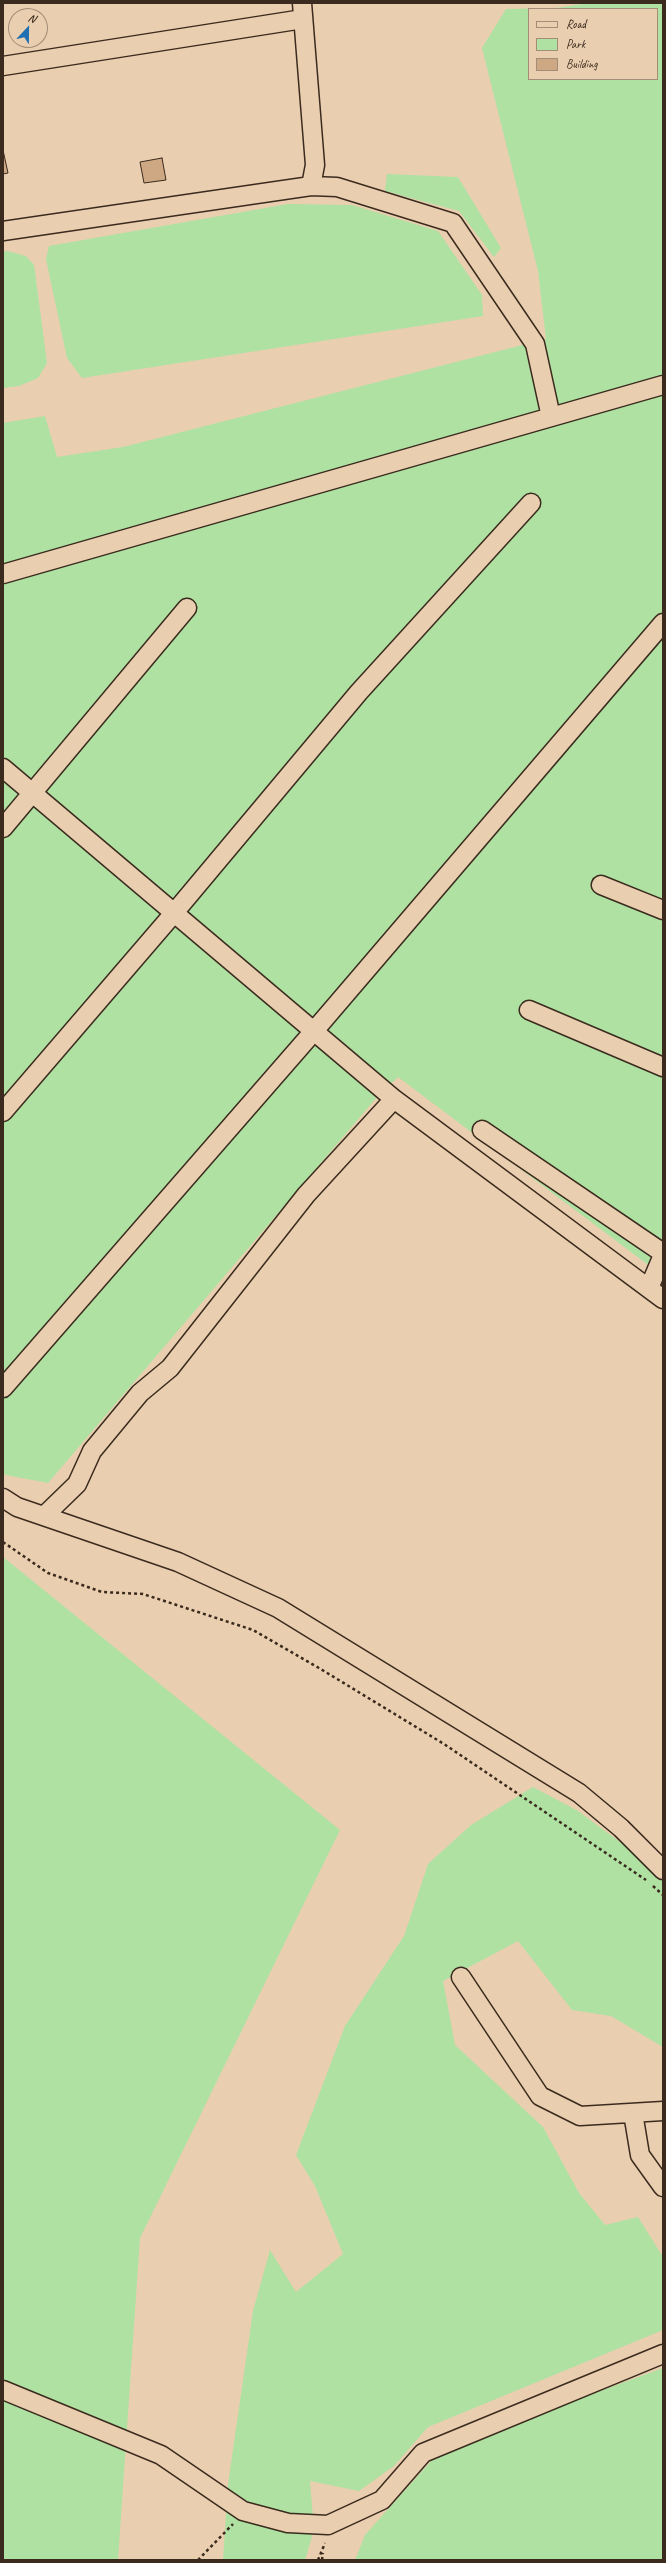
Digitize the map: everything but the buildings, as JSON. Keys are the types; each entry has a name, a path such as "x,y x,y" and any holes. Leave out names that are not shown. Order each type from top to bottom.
{"street":[{"path":"3,66 302,11 315,165 311,186"},
{"path":"3,231 311,186 337,187 453,223 536,344 551,417"},
{"path":"3,574 663,385"},
{"path":"3,1112 174,913 359,692 531,503"},
{"path":"3,828 187,608"},
{"path":"3,1388 314,1031 663,623"},
{"path":"3,768 394,1099 656,1294 663,1254 482,1130"},
{"path":"601,885 663,910"},
{"path":"529,1010 663,1067"},
{"path":"44,1516 77,1484 92,1451 140,1393 170,1368 306,1195 394,1099"},
{"path":"3,1498 17,1507 178,1562 278,1608 579,1793 621,1828 663,1870"},
{"path":"461,1977 540,2096 580,2116 663,2111"},
{"path":"633,2112 640,2155 663,2187"},
{"path":"3,2390 161,2455 244,2511 288,2523 328,2525 382,2500 423,2453 663,2354"}],"path":[{"path":"3,1542 48,1573 95,1590 143,1594 252,1630 319,1668 444,1744 646,1880 663,1895"},
{"path":"198,2560 216,2544 244,2511"},
{"path":"322,2560 323,2551"}],"green space":[{"path":"590,3 663,3 663,1276 398,1077 378,1096 48,1483 6,1475 3,1473 3,423 45,416 57,457 123,447 546,339 538,271 482,48 506,9 528,9 528,80 658,80 658,8 556,8"},
{"path":"387,174 458,177 501,248 494,257 459,211 385,191"},
{"path":"288,204 352,205 438,231 482,295 483,316 82,378 67,358 46,259 49,246"},
{"path":"7,251 26,256 34,265 47,363 38,378 19,386 3,388 3,252"},
{"path":"3,1557 340,1830 140,2238 118,2560 3,2560"},
{"path":"533,1787 578,1811 643,1859 663,1876 663,2047 611,2016 572,2010 518,1941 443,1981 455,2045 543,2127 579,2193 605,2225 638,2217 663,2257 663,2330 428,2427 394,2466 359,2491 310,2481 314,2530 305,2560 223,2560 228,2484 253,2311 270,2250 296,2292 343,2254 315,2186 296,2155 345,2026 404,1936 428,1864 471,1825"},
{"path":"663,2368 663,2560 355,2560 365,2535 432,2460 521,2420"}]}
